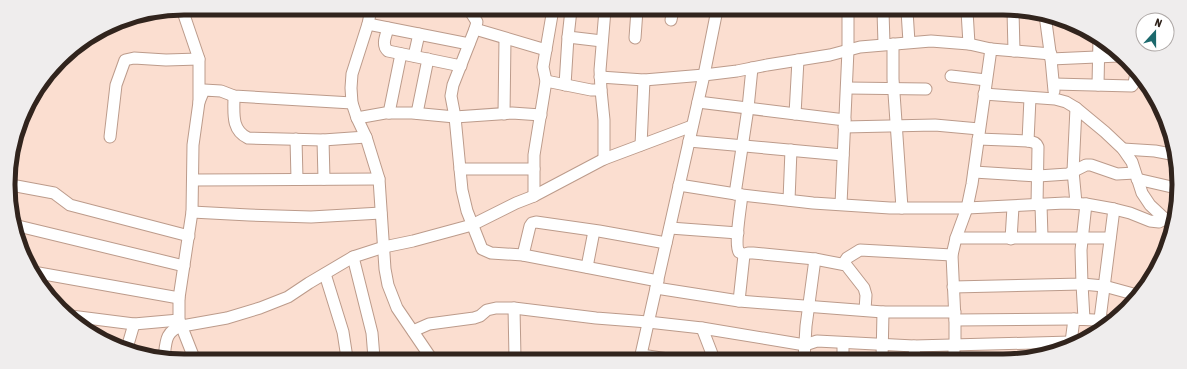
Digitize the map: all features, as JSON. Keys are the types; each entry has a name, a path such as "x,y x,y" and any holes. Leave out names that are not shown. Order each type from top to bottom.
{"street":[{"path":"184,15 199,59 199,102 193,145 192,212 179,298 180,323 192,354"},
{"path":"370,15 352,74 352,103 366,137 379,179 388,285 397,308 428,354"},
{"path":"473,15 477,22 453,85 451,96 456,117 460,169 467,211 482,249 486,251 523,255 587,267 657,284 739,300 883,312 955,316 1105,319"},
{"path":"534,196 536,142 546,81 543,67 552,15"},
{"path":"565,85 570,15"},
{"path":"604,159 604,120 600,77 605,15"},
{"path":"634,38 636,15"},
{"path":"642,354 716,15"},
{"path":"841,204 847,88 848,15"},
{"path":"884,15 889,44 894,89 902,208"},
{"path":"907,15 909,42"},
{"path":"967,15 969,44"},
{"path":"1013,15 1014,51"},
{"path":"1046,21 1055,99"},
{"path":"368,24 469,44"},
{"path":"388,28 384,44 388,51 461,66"},
{"path":"475,29 546,50"},
{"path":"414,56 420,34"},
{"path":"568,37 602,41"},
{"path":"504,114 505,39"},
{"path":"600,77 644,80 704,75 830,55 860,47 931,41 969,44 991,49 1051,57 1113,56"},
{"path":"1098,85 1099,45"},
{"path":"954,354 955,316 952,255 956,238 967,208 974,172 991,49"},
{"path":"389,113 402,54"},
{"path":"110,137 116,85 124,60 134,58 166,60 199,59"},
{"path":"417,113 428,59"},
{"path":"795,114 798,60"},
{"path":"744,255 738,248 738,195 742,146 752,68"},
{"path":"951,76 986,80"},
{"path":"1054,84 1132,86 1135,79"},
{"path":"641,145 644,80"},
{"path":"546,81 591,90 601,90"},
{"path":"847,88 926,89"},
{"path":"199,102 204,90 221,91 234,96 352,103"},
{"path":"984,94 1055,99 1066,102 1076,108 1123,149 1132,162 1142,193 1150,205 1169,219"},
{"path":"234,96 234,116 237,129 242,135 248,138 323,140 366,137"},
{"path":"1028,141 1030,98"},
{"path":"698,102 795,114 845,123 935,125 979,134 1035,142 1038,147 1039,205 1042,237"},
{"path":"1076,108 1073,171 1081,204 1083,237 1080,265 1082,284 1076,337"},
{"path":"357,118 389,113 417,113 456,117 504,114 541,115"},
{"path":"79,317 134,324 180,323 227,318 260,308 288,297 353,257 384,247 413,241 472,225 516,203 534,196 604,159 692,126"},
{"path":"296,139 297,179"},
{"path":"323,140 324,179"},
{"path":"689,141 843,155"},
{"path":"1123,149 1155,151 1170,154"},
{"path":"788,200 791,150"},
{"path":"974,172 1038,176 1068,174 1086,165 1091,165 1118,174 1136,176 1172,187"},
{"path":"460,169 534,168"},
{"path":"193,180 379,179"},
{"path":"679,185 738,195 813,203 902,208 1013,207 1081,204 1130,213 1150,222 1168,220"},
{"path":"15,186 54,193 70,206 189,236"},
{"path":"1011,238 1013,207"},
{"path":"1100,319 1114,209"},
{"path":"192,212 249,216 311,217 381,213"},
{"path":"523,255 530,226 532,223 536,222 666,243"},
{"path":"21,228 184,266"},
{"path":"670,228 738,233"},
{"path":"587,267 594,231"},
{"path":"956,238 1110,238"},
{"path":"843,264 847,258 860,250 952,255"},
{"path":"744,255 753,253 815,259 843,264 851,270 864,288 866,295 865,310"},
{"path":"739,300 744,255"},
{"path":"353,257 372,333 374,354"},
{"path":"804,354 815,259"},
{"path":"41,273 179,298"},
{"path":"325,274 343,332 346,354"},
{"path":"953,287 1082,284 1104,286 1132,294"},
{"path":"413,331 430,324 474,318 480,316 487,310 496,308 514,308 596,318 702,328 805,345 816,341 914,346 1064,342"},
{"path":"514,308 515,354"},
{"path":"882,354 883,312"},
{"path":"165,353 166,340 169,333 180,323"},
{"path":"128,344 134,324"},
{"path":"702,328 712,354"},
{"path":"843,343 843,354"},
{"path":"914,346 915,354"}]}
